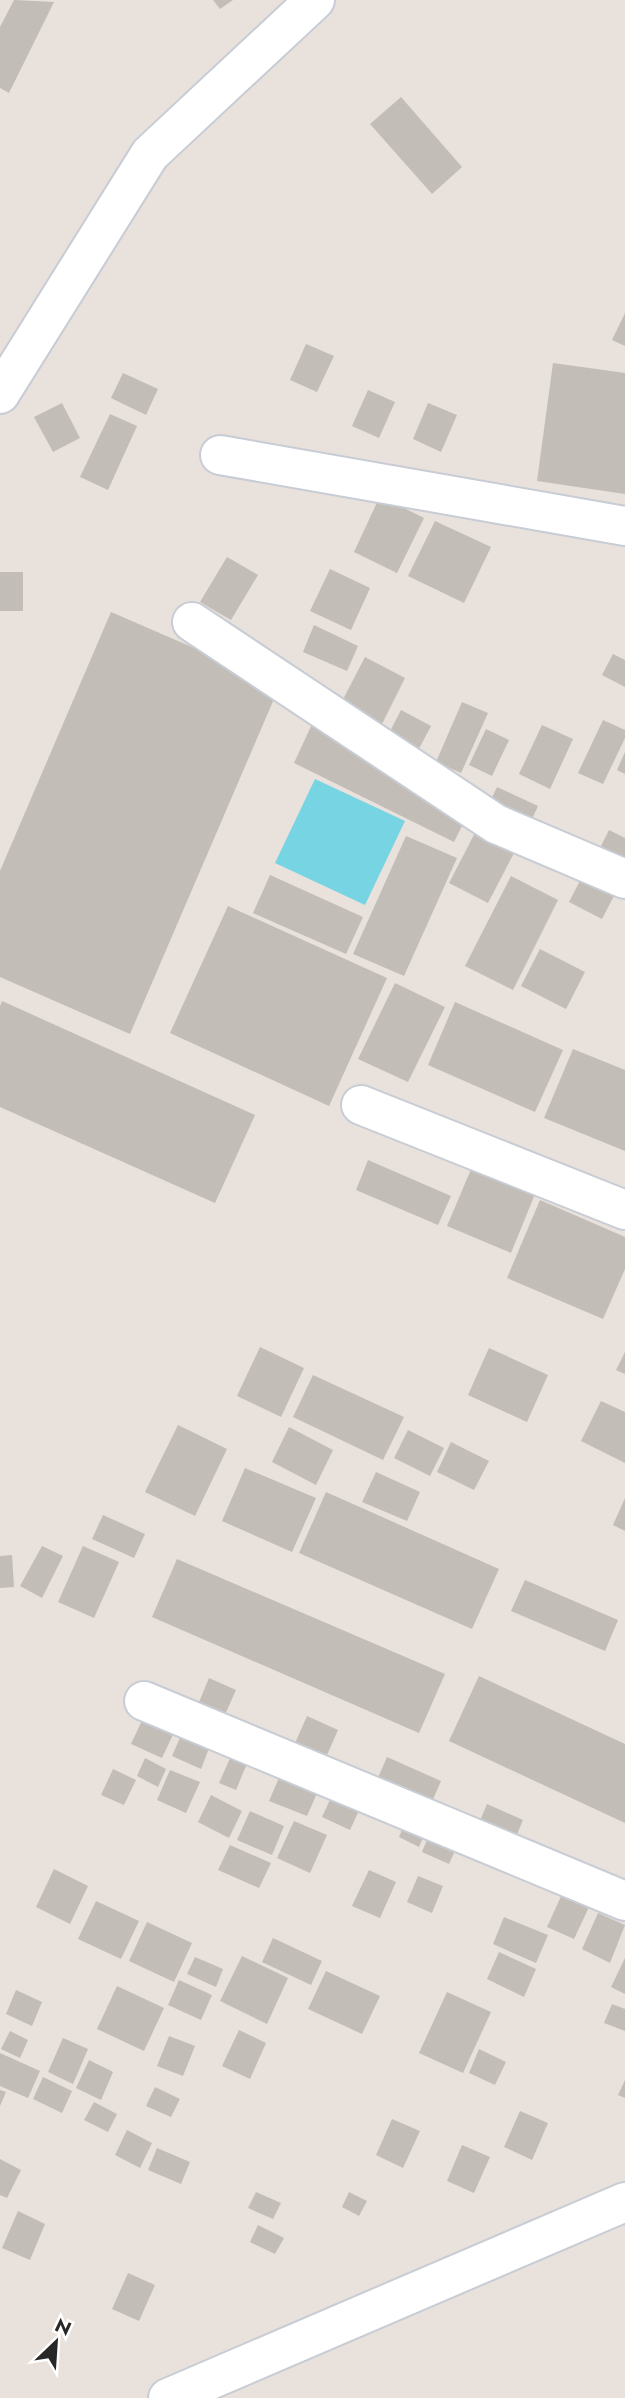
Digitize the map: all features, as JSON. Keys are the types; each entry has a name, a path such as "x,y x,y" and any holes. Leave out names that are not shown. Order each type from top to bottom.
{"street":[{"path":"0,394 150,154 315,0"},
{"path":"220,455 625,526"},
{"path":"192,622 496,824 625,879"},
{"path":"361,1105 625,1210"},
{"path":"144,1701 625,1900"},
{"path":"168,2398 625,2203"}],"water":[{"path":"315,779 405,821 365,905 275,863"}],"building":[{"path":"14,0 54,2 9,93 0,88 0,27"},
{"path":"213,0 233,0 220,9"},
{"path":"401,97 462,167 432,194 370,124"},
{"path":"625,313 625,346 612,340"},
{"path":"306,344 334,356 317,392 290,380"},
{"path":"553,363 625,373 625,494 537,481"},
{"path":"123,373 158,389 146,415 111,398"},
{"path":"368,390 395,402 379,438 352,426"},
{"path":"62,403 80,438 53,452 34,417"},
{"path":"428,403 457,415 441,452 413,439"},
{"path":"110,414 137,426 108,490 80,477"},
{"path":"380,496 424,518 397,573 354,552"},
{"path":"435,521 491,547 464,603 408,576"},
{"path":"227,557 258,575 231,620 200,602"},
{"path":"330,569 370,588 351,630 310,611"},
{"path":"0,572 23,572 23,611 0,611"},
{"path":"111,612 280,685 130,1034 0,977 0,871"},
{"path":"314,625 358,646 347,671 303,652"},
{"path":"613,654 625,660 625,687 602,675"},
{"path":"365,657 405,678 378,732 337,711"},
{"path":"462,702 488,713 461,773 436,762"},
{"path":"401,710 431,726 414,758 384,743"},
{"path":"603,720 625,730 625,738 603,784 578,773"},
{"path":"313,722 467,816 454,842 294,763"},
{"path":"542,725 573,739 550,789 519,774"},
{"path":"486,729 509,740 492,776 469,765"},
{"path":"625,752 625,774 617,770"},
{"path":"497,787 538,806 528,828 487,808"},
{"path":"609,830 625,838 625,863 595,858"},
{"path":"476,831 515,851 488,903 449,883"},
{"path":"406,836 457,858 404,976 353,954"},
{"path":"585,871 618,888 602,919 569,902"},
{"path":"270,875 363,917 346,954 253,913"},
{"path":"511,876 558,900 513,990 465,966"},
{"path":"228,906 387,978 329,1106 170,1033"},
{"path":"540,949 585,972 566,1009 521,986"},
{"path":"395,983 445,1007 408,1082 358,1059"},
{"path":"2,1001 255,1115 215,1203 0,1107"},
{"path":"455,1002 563,1050 535,1112 428,1065"},
{"path":"573,1049 625,1070 625,1151 544,1118"},
{"path":"368,1160 451,1196 438,1225 356,1190"},
{"path":"472,1167 535,1194 511,1253 447,1226"},
{"path":"540,1200 625,1237 625,1269 603,1319 507,1278"},
{"path":"260,1347 304,1368 281,1417 237,1396"},
{"path":"489,1348 548,1375 527,1422 468,1395"},
{"path":"625,1352 625,1374 616,1370"},
{"path":"313,1375 404,1417 383,1460 293,1417"},
{"path":"601,1401 625,1412 625,1463 581,1441"},
{"path":"178,1425 227,1449 195,1516 145,1492"},
{"path":"289,1427 333,1450 316,1485 272,1462"},
{"path":"408,1430 444,1448 430,1476 394,1458"},
{"path":"451,1442 489,1461 474,1490 437,1472"},
{"path":"245,1468 316,1498 292,1552 222,1521"},
{"path":"376,1472 420,1492 407,1521 362,1502"},
{"path":"326,1492 499,1569 472,1629 299,1553"},
{"path":"625,1498 625,1531 613,1525"},
{"path":"103,1515 145,1534 134,1558 92,1539"},
{"path":"42,1546 63,1556 42,1598 20,1586"},
{"path":"83,1546 119,1562 94,1618 58,1602"},
{"path":"12,1555 14,1587 0,1588 0,1556"},
{"path":"177,1559 445,1674 419,1733 152,1617"},
{"path":"525,1580 618,1620 605,1651 511,1611"},
{"path":"479,1676 625,1744 625,1823 449,1741"},
{"path":"209,1678 236,1690 223,1719 197,1707"},
{"path":"145,1714 176,1728 162,1758 131,1744"},
{"path":"307,1716 338,1730 323,1764 292,1750"},
{"path":"183,1731 211,1743 201,1769 172,1756"},
{"path":"235,1747 251,1754 236,1790 219,1783"},
{"path":"387,1757 441,1781 427,1813 373,1789"},
{"path":"145,1758 166,1769 158,1787 137,1776"},
{"path":"284,1766 322,1782 307,1816 269,1801"},
{"path":"113,1769 136,1780 124,1805 101,1795"},
{"path":"170,1770 200,1782 186,1813 157,1800"},
{"path":"335,1789 363,1802 350,1830 322,1817"},
{"path":"211,1795 242,1811 229,1838 198,1822"},
{"path":"487,1804 523,1820 513,1844 477,1828"},
{"path":"250,1811 284,1826 272,1855 237,1840"},
{"path":"408,1816 428,1826 419,1847 399,1837"},
{"path":"294,1821 327,1835 310,1873 277,1858"},
{"path":"431,1830 459,1842 449,1864 422,1852"},
{"path":"230,1845 271,1863 259,1888 218,1870"},
{"path":"54,1869 88,1886 70,1924 36,1907"},
{"path":"369,1870 396,1882 380,1918 352,1906"},
{"path":"418,1876 443,1886 432,1913 407,1902"},
{"path":"563,1892 590,1905 574,1939 547,1927"},
{"path":"96,1901 139,1921 121,1959 78,1939"},
{"path":"598,1913 625,1925 610,1963 582,1949"},
{"path":"504,1917 548,1935 536,1963 493,1944"},
{"path":"147,1922 192,1943 174,1982 129,1961"},
{"path":"273,1938 322,1961 311,1985 262,1962"},
{"path":"499,1952 536,1969 524,1997 487,1979"},
{"path":"242,1956 288,1978 267,2024 220,2001"},
{"path":"195,1957 223,1969 216,1987 187,1974"},
{"path":"625,1958 625,1994 611,1987"},
{"path":"326,1971 380,1996 362,2034 308,2009"},
{"path":"179,1980 212,1995 201,2020 168,2005"},
{"path":"117,1986 164,2008 144,2051 97,2029"},
{"path":"16,1990 42,2002 32,2026 6,2014"},
{"path":"447,1992 491,2012 463,2073 419,2053"},
{"path":"612,2004 625,2009 625,2031 604,2023"},
{"path":"239,2030 266,2043 250,2079 222,2066"},
{"path":"10,2031 28,2040 20,2058 1,2049"},
{"path":"169,2036 195,2046 183,2076 157,2066"},
{"path":"63,2038 88,2049 73,2084 48,2072"},
{"path":"479,2049 506,2062 495,2085 469,2073"},
{"path":"0,2053 40,2071 28,2098 0,2086"},
{"path":"89,2060 113,2072 101,2100 76,2088"},
{"path":"43,2077 72,2091 62,2113 33,2099"},
{"path":"625,2080 625,2098 618,2095"},
{"path":"155,2087 180,2099 171,2117 146,2106"},
{"path":"0,2090 6,2092 0,2106"},
{"path":"94,2102 117,2114 108,2132 84,2120"},
{"path":"520,2111 548,2123 532,2160 504,2147"},
{"path":"392,2119 420,2131 403,2168 376,2155"},
{"path":"127,2130 152,2143 140,2168 115,2155"},
{"path":"462,2145 490,2157 474,2193 447,2181"},
{"path":"157,2148 190,2162 181,2184 148,2170"},
{"path":"0,2159 21,2170 7,2198 0,2195"},
{"path":"256,2192 281,2203 273,2219 248,2208"},
{"path":"349,2192 367,2201 359,2216 342,2207"},
{"path":"18,2211 45,2224 30,2260 2,2248"},
{"path":"258,2225 284,2238 275,2254 250,2242"},
{"path":"128,2273 155,2285 139,2321 112,2309"}]}
